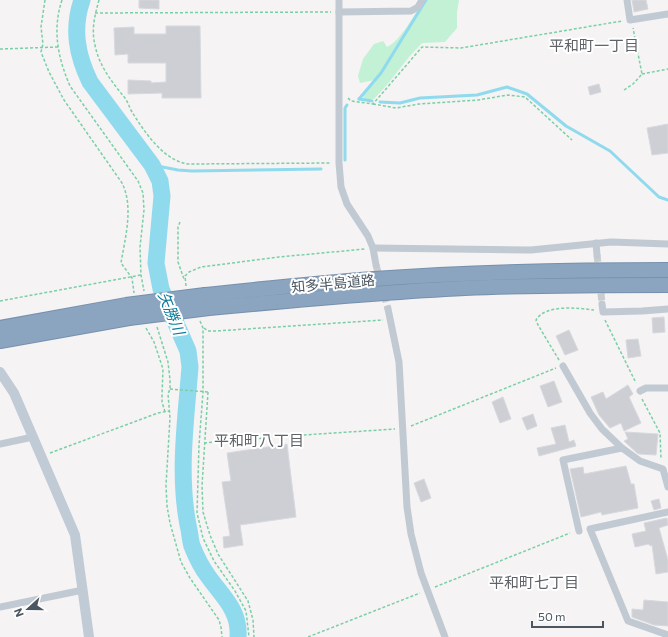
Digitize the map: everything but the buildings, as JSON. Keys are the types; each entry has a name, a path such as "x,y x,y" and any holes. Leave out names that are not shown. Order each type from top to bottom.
{"highway":[{"path":"546,271 558,263 668,261"},
{"name":"知多半島道路","path":"207,301 373,279 546,271 668,270"},
{"name":"知多半島道路","path":"0,328 130,307 207,301 466,288 668,285"},
{"name":"知多半島道路","path":"0,341 130,307"}],"street":[{"path":"339,0 339,163 341,187 347,204 368,236 373,248 376,265"},
{"path":"339,12 411,11 418,7 422,0"},
{"path":"627,0 631,20 668,14"},
{"path":"373,248 531,250 611,242 668,244"},
{"path":"596,243 597,255"},
{"path":"602,308 642,311 668,309"},
{"path":"388,309 399,362 406,501 411,534 427,590 445,637"},
{"path":"563,366 590,413 602,429 622,448 640,461 663,470 668,487"},
{"path":"0,372 14,393 75,535 89,637"},
{"path":"640,391 646,388 654,387 668,388"},
{"path":"0,444 33,437"},
{"path":"578,530 563,460 622,448"},
{"path":"668,512 590,528 628,621 668,635"},
{"path":"0,606 83,590"}],"path":[{"path":"45,0 41,27 41,52 55,85 122,183 126,192 128,217 121,263 132,278 130,307"},
{"path":"62,0 59,9 57,34 58,55 70,86 138,181 143,193 144,210 140,247 141,275 145,292"},
{"path":"99,0 93,22 93,38 100,62 109,78 125,99 144,129 159,148 173,160 182,164 339,163"},
{"path":"95,13 339,12"},
{"path":"373,104 422,48 461,48 631,20 642,74"},
{"path":"0,49 58,47"},
{"path":"624,90 633,84 642,74 668,69"},
{"path":"339,93 351,101 396,108 419,104 478,100 508,94 525,97 572,140"},
{"path":"180,222 178,227 178,262 187,287"},
{"path":"185,280 185,276 189,272 201,267 278,257 373,248"},
{"path":"0,301 132,278 141,275"},
{"path":"204,443 403,428 563,366 538,325 536,320 539,315 553,309 602,308 605,320 640,391 639,394 660,433 661,469"},
{"path":"199,320 203,328 203,392 198,445 197,513 203,538 214,561 246,611 249,637"},
{"path":"203,328 208,331 216,332 390,320"},
{"path":"156,325 168,362 170,389 168,394 170,418 166,485 167,506 170,523 181,562 190,578 219,620 222,637"},
{"path":"146,326 154,342 163,369 162,402 165,412"},
{"path":"170,389 208,392 202,486 203,512 218,554 248,602 253,620 254,637"},
{"path":"41,456 150,416 169,411"},
{"path":"308,637 578,530"}],"green space":[{"path":"424,0 459,0 457,28 445,42 422,43 374,99 364,100 363,96 375,80 360,83 358,76 363,59 374,44 383,41 387,47 392,44 407,26"}],"waterway":[{"name":"矢勝川","path":"82,0 77,21 77,42 82,62 90,82 152,165 160,181 162,196 156,263 161,289 188,351 190,367 183,466 185,505 188,525 192,546 199,562 233,611 238,627 238,637"},
{"path":"359,99 381,73 426,0"},
{"path":"380,102 400,103 420,98 477,95 507,87 527,94 566,126 610,151 659,197 668,200"},
{"path":"359,99 372,101"},
{"path":"345,160 345,108 347,105"},
{"path":"152,165 192,171 321,169"}],"tunnel":[{"path":"597,255 599,272"},
{"path":"376,265 388,309"},
{"path":"600,283 602,304"}],"district":[{"name":"平和町一丁目","path":"594,45"},
{"name":"平和町八丁目","path":"259,440"},
{"name":"平和町七丁目","path":"534,582"}]}
